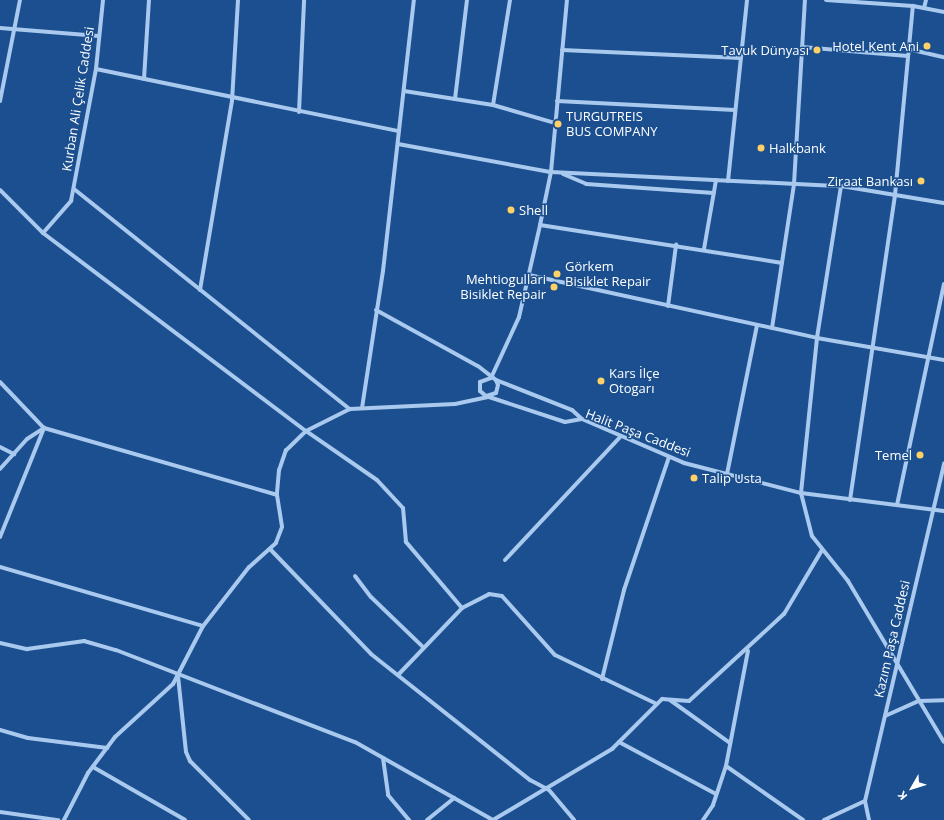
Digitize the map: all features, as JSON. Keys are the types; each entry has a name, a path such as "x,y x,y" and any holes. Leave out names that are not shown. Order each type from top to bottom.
{"street":[{"path":"0,101 20,0"},
{"name":"Kurban Ali Çelik Caddesi","path":"42,233 56,220 71,201 96,68 103,0"},
{"path":"144,79 148,0"},
{"path":"200,290 232,99 238,0"},
{"path":"299,112 304,0"},
{"path":"362,408 398,144 414,0"},
{"path":"455,99 467,0"},
{"path":"493,105 510,0"},
{"path":"491,378 519,317 551,172 567,0"},
{"path":"728,181 748,0"},
{"path":"772,328 794,184 805,0"},
{"path":"826,0 912,6 944,12"},
{"path":"924,8 926,0"},
{"path":"850,500 895,195 912,6"},
{"path":"0,28 99,36"},
{"path":"802,47 908,56"},
{"path":"908,49 944,57"},
{"path":"562,50 741,58"},
{"path":"96,68 232,99 399,131"},
{"path":"404,91 493,105 555,123"},
{"path":"557,101 735,110"},
{"path":"398,144 551,172 841,186 944,203"},
{"path":"561,173 586,184 714,194"},
{"path":"704,249 716,180"},
{"path":"841,186 817,338 801,493 812,536 848,581 898,662 919,701 944,742"},
{"path":"74,189 350,409"},
{"path":"0,190 42,233 306,431 376,480 403,508 406,542 462,608"},
{"path":"540,225 782,262"},
{"path":"668,306 676,245"},
{"path":"529,275 817,338 944,360"},
{"path":"897,505 944,284"},
{"path":"376,310 478,366 491,378 572,410 582,419"},
{"path":"727,474 758,325"},
{"path":"489,397 482,394 479,386 483,379 491,378"},
{"path":"64,820 93,767 107,748 178,676 203,626 248,567 270,549 282,527 277,495 282,460 306,431 350,409 456,404 489,397 498,390 496,380"},
{"path":"0,382 44,428 277,495"},
{"name":"Halit Paşa Caddesi","path":"489,397 565,422 582,419 620,437 669,457 801,493 944,510"},
{"path":"0,469 14,454 44,428"},
{"path":"0,537 44,428"},
{"path":"505,560 620,437"},
{"path":"0,447 14,454"},
{"path":"602,679 624,590 669,457"},
{"name":"Kazım Paşa Caddesi","path":"869,820 865,801 898,662 907,608 935,509 944,463"},
{"path":"270,549 354,639 530,780 549,790 574,820"},
{"path":"0,642 27,649 84,641 178,676 264,705 355,742 493,820 549,790 619,742 662,698 689,701 748,651 784,614 822,550"},
{"path":"0,567 203,626"},
{"path":"355,576 371,597 423,646"},
{"path":"398,675 423,646 462,608 489,594 502,596 556,655 602,679 656,704"},
{"path":"703,820 716,794 726,766 748,651"},
{"path":"178,676 186,752 190,761 249,820"},
{"path":"669,699 730,743"},
{"path":"885,716 919,701 944,700"},
{"path":"0,730 28,738 107,748"},
{"path":"619,742 716,794"},
{"path":"383,758 388,795 409,820"},
{"path":"726,766 803,820"},
{"path":"93,767 185,820"},
{"path":"428,820 454,798"},
{"path":"824,820 865,801"},
{"path":"0,812 58,820"}],"place":[{"name":"Hotel Kent Ani","path":"927,46"},
{"name":"Tavuk Dünyası","path":"817,50"},
{"name":"TURGUTREIS BUS COMPANY","path":"558,124"},
{"name":"Halkbank","path":"761,148"},
{"name":"Ziraat Bankası","path":"921,181"},
{"name":"Shell","path":"511,210"},
{"name":"Görkem Bisiklet Repair","path":"557,274"},
{"name":"Mehtiogullari Bisiklet Repair","path":"554,287"},
{"name":"Kars İlçe Otogarı","path":"601,381"},
{"name":"Temel","path":"920,455"},
{"name":"Talip Usta","path":"694,478"}]}
